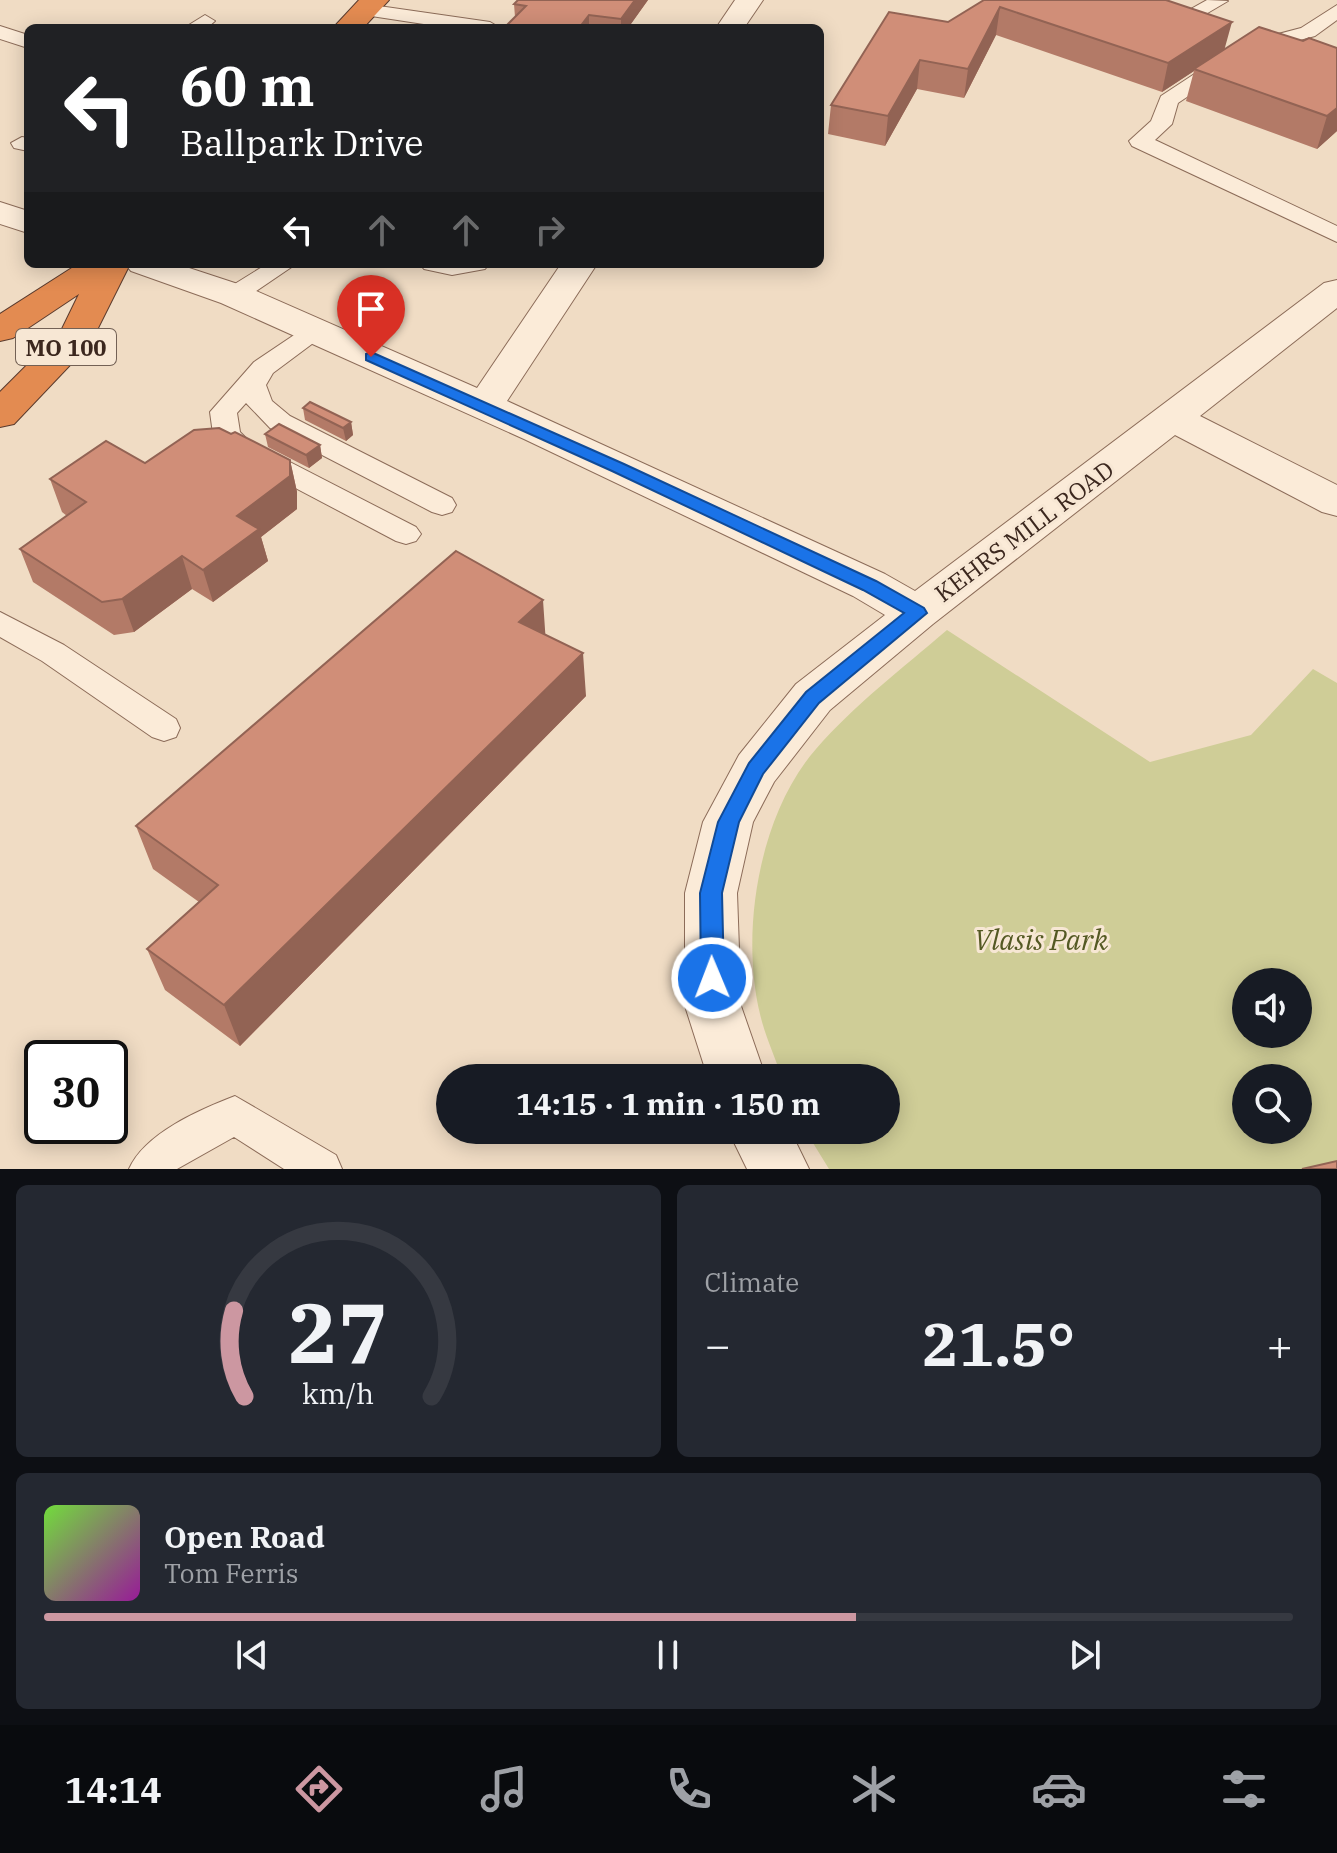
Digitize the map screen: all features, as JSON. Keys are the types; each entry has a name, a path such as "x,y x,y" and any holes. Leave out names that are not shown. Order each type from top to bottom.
{"highway":[{"name":"MO 100","path":"0,330 96,268"},
{"name":"MO 100","path":"0,415 77,336 110,268"}],"street":[{"path":"733,24 749,0"},
{"path":"0,212 24,221"},
{"path":"155,268 234,295 483,406 869,585 917,613"},
{"path":"483,406 507,376 576,268"},
{"name":"KEHRS MILL ROAD","path":"732,1064 713,1006 711,893 728,822 756,769 813,697 917,613 1337,291"},
{"path":"1173,418 1337,502"},
{"path":"766,1144 779,1169"}],"lane":[{"path":"1121,0 1182,22 1219,1 1216,0"},
{"path":"1337,11 1308,32 1247,48 1168,100 1161,124 1140,141 1337,235"},
{"path":"362,13 456,24"},
{"path":"0,32 24,41"},
{"path":"1295,36 1323,46"},
{"path":"234,295 278,268"},
{"path":"315,332 263,368 223,412 227,434 239,447 406,534"},
{"path":"263,368 253,385 260,405 280,422 442,505"},
{"path":"0,623 53,653 164,728"},
{"path":"150,1169 163,1154 235,1115 321,1169"}],"green space":[{"name":"Vlasis Park","path":"947,630 1150,762 1251,735 1313,669 1337,683 1337,1169 829,1169 814,1144 900,1144 900,1064 777,1064 762,1022 754,982 754,911 759,875 780,806 796,776 816,749 863,702"}],"building":[{"path":"518,0 635,0 621,19 589,15 582,24 508,24 526,6 514,4"},
{"path":"984,0 1166,0 1232,22 1168,63 1000,7 968,69 920,60 888,116 831,105 889,12 948,22"},
{"path":"1259,27 1337,48 1337,108 1327,116 1194,69"},
{"path":"310,402 351,422 343,428 303,408"},
{"path":"279,424 320,445 306,455 265,434"},
{"path":"219,428 231,434 235,432 290,460 290,476 237,516 259,529 203,570 182,556 122,599 102,602 20,549 86,502 50,479 106,441 145,463 194,430"},
{"path":"456,551 543,600 519,622 583,653 224,1005 147,949 218,885 136,826"},
{"path":"1337,1161 1337,1169 1302,1169"}],"route":[{"path":"371,357 618,467 869,585 917,613 813,697 756,769 728,822 711,893 712,978"}]}
